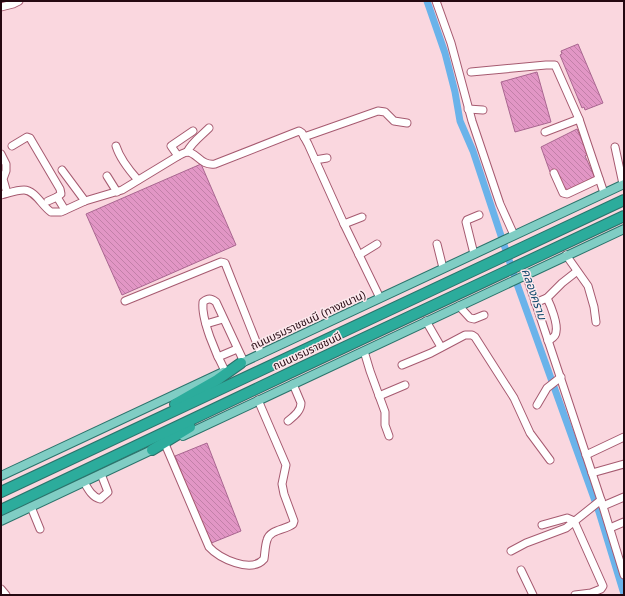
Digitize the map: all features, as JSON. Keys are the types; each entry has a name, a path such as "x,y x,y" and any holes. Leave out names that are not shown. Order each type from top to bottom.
{"highway":[{"name":"ถนนบรมราชชนนี","path":"1,492 624,200"},
{"name":"ถนนบรมราชชนนี","path":"1,510 624,216"},
{"path":"151,422 170,407 217,380 242,363"},
{"path":"152,450 240,396"}],"main road":[{"name":"ถนนบรมราชชนนี (ทางขนาน)","path":"1,476 624,184"},
{"path":"1,521 624,229"}],"street":[{"path":"1,6 13,4 19,1"},
{"path":"436,1 451,43 468,109 500,204 513,235"},
{"path":"471,72 555,65 579,119 604,193"},
{"path":"468,109 483,110"},
{"path":"304,137 378,111 385,112 394,121 407,124"},
{"path":"545,132 579,119"},
{"path":"1,154 6,164 6,171 3,179 4,194 17,191 27,191 51,212 61,212 85,201 117,192 187,152 191,144 200,138 209,128"},
{"path":"178,156 171,146 193,131"},
{"path":"187,152 193,154 209,165 296,132 302,133 380,298"},
{"path":"12,146 27,137 30,138 60,189 61,194 48,201"},
{"path":"116,146 124,164 138,180"},
{"path":"615,147 624,184"},
{"path":"315,160 327,158"},
{"path":"62,170 85,201"},
{"path":"554,173 564,194 599,179"},
{"path":"107,176 117,192"},
{"path":"57,197 65,210"},
{"path":"474,254 466,222 471,217 479,215"},
{"path":"344,224 362,217"},
{"path":"359,255 378,244"},
{"path":"437,244 443,268"},
{"path":"566,255 576,272 583,278 588,286 594,307 596,322"},
{"path":"125,300 221,262 225,263 230,271 261,354"},
{"path":"535,303 547,298 576,272"},
{"path":"524,275 548,341 559,378 592,473 599,504 610,528 624,575"},
{"path":"547,298 552,310 556,332 554,337 548,341"},
{"path":"225,371 218,358 206,324 203,302 208,299 212,299 216,302 242,363"},
{"path":"459,306 470,318 474,319 484,314"},
{"path":"206,324 224,319"},
{"path":"426,322 441,347"},
{"path":"402,365 465,335 472,335 475,337 514,398 533,438 550,460"},
{"path":"218,358 237,349"},
{"path":"364,351 385,412 385,425 389,436"},
{"path":"537,406 551,384 559,378"},
{"path":"288,421 300,409 301,406 301,402 293,384"},
{"path":"379,396 406,385"},
{"path":"165,444 212,551 232,562 242,565 257,564 264,559 267,539 270,534 294,524 282,484 286,465 258,400"},
{"path":"586,455 624,437"},
{"path":"592,473 624,464"},
{"path":"84,482 92,495 100,499 108,492 101,474"},
{"path":"512,551 526,543 566,528 599,504 624,497"},
{"path":"31,507 40,529"},
{"path":"542,525 567,518 574,521 603,586 602,589 598,591 574,595"},
{"path":"610,528 624,522"},
{"path":"522,570 533,595"},
{"path":"1,590 6,595"}],"building":[{"path":"578,44 603,103 585,110 584,107 582,108 560,55 562,54 561,51"},
{"path":"537,72 551,122 515,132 501,82"},
{"path":"577,129 588,154 585,156 596,180 566,194 554,169 550,172 541,147"},
{"path":"201,164 236,245 122,295 86,214"},
{"path":"207,443 241,531 209,544 175,456"}],"waterway":[{"name":"คลองคราม","path":"427,1 445,53 455,92 460,121 473,151 517,284 599,512 624,594"}]}
